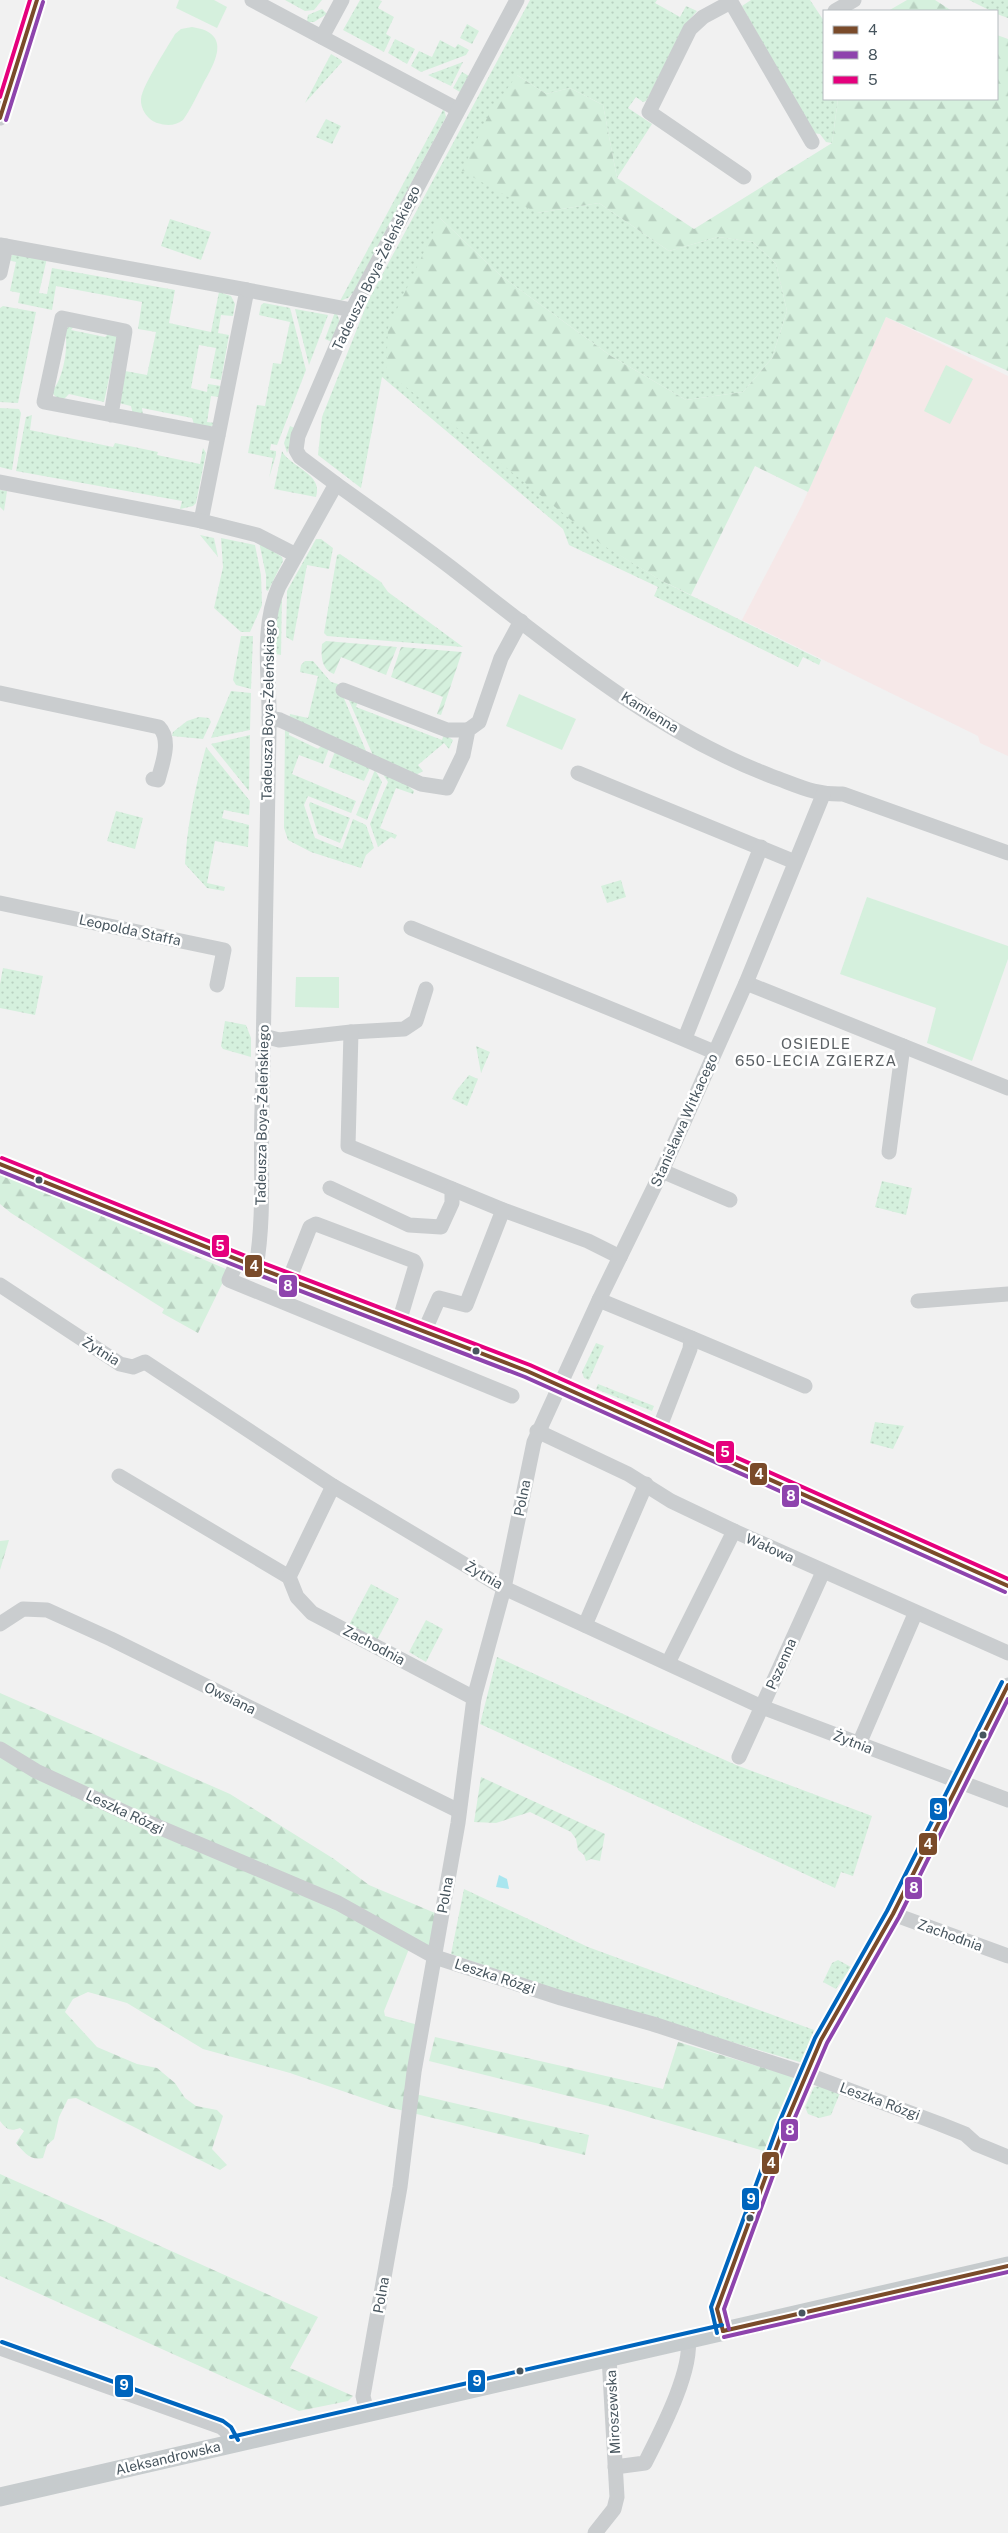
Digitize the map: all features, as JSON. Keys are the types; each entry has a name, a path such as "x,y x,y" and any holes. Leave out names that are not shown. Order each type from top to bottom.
{"main road":[{"name":"Aleksandrowska","path":"0,2497 1008,2266"}],"street":[{"path":"0,118 37,0"},
{"path":"252,0 457,109"},
{"path":"322,37 342,0"},
{"name":"Tadeusza Boya-Żeleńskiego","path":"256,1267 261,1243 269,613 272,602 296,555 336,484 300,457 296,450 298,436 352,310 457,109 517,0"},
{"path":"837,10 854,0"},
{"path":"744,177 649,112 690,29 703,17 732,1 812,142"},
{"path":"0,273 3,245 352,310"},
{"path":"201,521 247,290"},
{"path":"111,415 125,331 62,318 44,402 111,415 218,435"},
{"path":"0,482 201,521 257,535 296,555"},
{"name":"Kamienna","path":"336,484 418,542 620,694 690,737 753,769 823,795 844,794 1008,853"},
{"path":"343,690 447,730 468,730 479,722 501,658 521,621"},
{"path":"0,693 159,727 167,739 158,780 153,780"},
{"path":"269,718 280,720 421,784 441,789 451,785 466,747 468,730"},
{"path":"578,773 795,862"},
{"name":"Stanisława Witkacego","path":"559,1385 662,1171 746,983 823,795"},
{"path":"685,1038 761,848"},
{"name":"Leopolda Staffa","path":"0,903 224,950 217,985"},
{"path":"411,928 685,1038 714,1052"},
{"path":"746,983 1008,1088"},
{"path":"264,1036 278,1040 351,1032 404,1029 416,1021 426,989"},
{"path":"351,1032 348,1146 503,1210 588,1241 620,1257"},
{"path":"889,1152 903,1046"},
{"path":"0,1164 238,1260 559,1385 1008,1586"},
{"path":"662,1171 730,1200"},
{"path":"330,1188 409,1225 441,1227 452,1203 452,1189"},
{"path":"424,1332 439,1298 466,1305 503,1210"},
{"path":"289,1280 310,1228 316,1224 414,1261 416,1265 399,1322"},
{"path":"238,1260 229,1280 512,1396"},
{"name":"Żytnia","path":"0,1285 120,1364 134,1367 145,1362 333,1486 504,1588 762,1707 1008,1800"},
{"path":"918,1301 1008,1294"},
{"path":"599,1300 805,1386"},
{"path":"659,1429 690,1349 691,1338"},
{"path":"482,1384 493,1358"},
{"name":"Polna","path":"367,2412 363,2396 400,2187 414,2072 459,1811 474,1698 504,1588 537,1431 559,1385"},
{"name":"Wałowa","path":"537,1431 646,1484 671,1501 734,1531 915,1614 1008,1653"},
{"path":"119,1476 288,1577 333,1486"},
{"path":"585,1625 646,1484"},
{"path":"668,1663 734,1531"},
{"name":"Pszenna","path":"739,1757 823,1572"},
{"name":"Zachodnia","path":"288,1577 297,1597 312,1613 474,1698"},
{"name":"Owsiana","path":"0,1624 23,1609 47,1610 111,1639 459,1811"},
{"path":"859,1744 915,1614"},
{"path":"723,2331 717,2309 749,2218 806,2074 834,2016 893,1914 1008,1685"},
{"name":"Leszka Rózgi","path":"0,1749 36,1771 135,1817 338,1903 435,1957 561,1998 653,2024 806,2074 940,2124 964,2134 976,2144 1008,2157"},
{"name":"Zachodnia","path":"893,1914 1008,1956"},
{"name":"Miroszewska","path":"615,2467 645,2463 671,2410 690,2352 688,2338"},
{"path":"0,2348 221,2427 226,2431 232,2443"},
{"name":"Miroszewska","path":"594,2533 614,2509 617,2497 609,2357"}],"shaded area":[{"path":"886,317 1008,376 1008,756 980,743 978,736 742,620 801,507"}],"green space":[{"path":"179,0 214,0 227,7 217,28 176,8"},
{"path":"285,0 322,0 314,10 305,11"},
{"path":"360,0 382,1 378,8 394,17 386,34 391,37 384,52 343,30"},
{"path":"530,0 657,0 655,3 680,17 686,6 697,11 690,19 646,101 643,102 636,97 628,108 652,124 617,178 603,105 570,88 546,94 517,75 537,213 599,203 669,251 718,237 753,242 776,264 787,311 772,358 743,392 686,400 611,356 501,276 440,218 537,490 602,544 662,581 821,660 819,665 803,657 798,667 654,596 658,587 569,545 563,529 382,377 361,488 318,455 322,417 368,301"},
{"path":"751,0 810,0 823,20 823,100 838,100 832,143 826,142 820,134 813,133 742,6"},
{"path":"907,0 935,0 950,10 890,10"},
{"path":"969,0 1008,0 1008,18 998,14 998,10 989,10"},
{"path":"322,9 327,14 314,22 307,22 308,15"},
{"path":"467,24 479,31 472,44 460,38"},
{"path":"192,27 205,30 213,36 217,43 215,59 183,120 171,125 157,123 145,114 143,110 141,103 142,93 175,34 181,29"},
{"path":"998,35 1008,39 1008,371 886,317 808,492 755,466 691,595 662,581 601,544 386,371 388,328 440,218 501,276 611,356 686,400 743,392 772,358 787,311 776,264 753,242 718,237 669,251 599,203 537,213 462,171 489,114 517,75 546,94 570,88 603,105 617,178 694,229 832,143 838,100 998,100"},
{"path":"395,39 415,49 407,64 388,53"},
{"path":"440,40 455,48 458,44 469,50 466,55 421,72 411,66 419,51 432,57"},
{"path":"331,54 342,62 305,103"},
{"path":"463,62 451,86 428,75"},
{"path":"462,72 469,76 460,92 453,88"},
{"path":"444,108 446,117 353,293 348,298 340,301"},
{"path":"326,119 341,126 332,144 316,137"},
{"path":"170,219 211,232 201,260 161,246"},
{"path":"13,254 47,258 39,293 47,294 52,268 175,290 169,323 211,332 219,292 231,296 235,304 233,316 221,315 218,333 229,335 221,380 210,378 216,348 199,345 191,388 207,392 208,384 221,386 219,397 211,396 207,422 215,423 214,425 208,427 195,426 192,418 142,408 143,416 133,415 131,406 119,403 125,371 147,375 156,332 138,329 142,302 56,286 52,310 18,303 20,293 10,291 16,262 8,260"},
{"path":"264,303 290,308 306,370 277,445 271,444 270,450 276,451 276,455 269,478 273,458 248,453 257,405 265,406 273,363 281,364 290,322 259,315 261,305"},
{"path":"3,306 36,312 18,403 0,402 0,308"},
{"path":"295,309 328,315 309,365"},
{"path":"335,312 338,315 339,323 332,342 325,339"},
{"path":"76,324 71,330 105,337 113,330 117,331 117,341 104,402 69,394 61,402 51,392 59,380 64,362 66,335 64,329"},
{"path":"946,365 973,379 950,424 924,411"},
{"path":"0,408 19,409 21,413 12,470 0,467"},
{"path":"32,415 30,430 113,447 115,443 158,452 157,455 200,464 203,448 206,453 196,503 193,506 180,509 182,501 16,471 26,417"},
{"path":"290,426 297,429 287,453 284,443"},
{"path":"282,451 286,457 315,482 317,489 316,497 274,489"},
{"path":"0,490 7,491 4,511 0,507"},
{"path":"200,535 214,538 218,557"},
{"path":"221,538 255,545 261,575 262,605 250,632 241,632 214,608 223,567"},
{"path":"316,539 321,539 333,548 329,569 307,565 293,641 286,637 287,591"},
{"path":"259,542 282,557 283,561 268,591 266,590 266,575"},
{"path":"340,554 381,582 388,592 463,647 327,636 324,633 337,555"},
{"path":"282,592 281,655 276,654 275,616"},
{"path":"241,636 253,636 251,689 236,685 233,680"},
{"path":"326,641 397,647 386,675 341,657 334,674 326,669 323,662 322,644"},
{"path":"401,647 462,652 441,715 437,714 443,697 391,677"},
{"path":"305,661 313,661 331,682 338,684 369,758 289,719 290,714 308,718 318,676 300,672 301,665"},
{"path":"231,691 251,693 250,730 211,738"},
{"path":"519,694 576,719 562,750 506,726"},
{"path":"347,696 358,701 356,707 442,740 444,734 453,740 449,749 444,743 418,765 423,771 412,775 399,772 375,760"},
{"path":"199,717 209,718 211,722 203,739 172,736 173,732 187,721"},
{"path":"285,726 290,728 289,735 318,749 324,743 330,746 323,764 299,755 292,774 356,801 351,813 308,796 304,805 315,838 342,849 353,819 366,825 374,848 366,855 361,868 311,852 288,840 284,828"},
{"path":"250,735 249,791 211,744"},
{"path":"206,747 250,801 249,815 224,810 222,818 249,825 248,847 215,841 207,883 225,887 224,891 207,888 185,864 192,805"},
{"path":"336,749 370,768 364,781 329,767"},
{"path":"375,770 382,782 367,820 356,815"},
{"path":"381,771 400,779 414,791 413,794 396,788 380,828 397,835 395,839 391,837 378,847 370,824 388,782"},
{"path":"310,802 350,818 340,843 318,834 309,805"},
{"path":"116,811 143,818 135,849 107,841"},
{"path":"621,880 626,897 607,903 601,886"},
{"path":"867,897 1008,946 1008,959 972,1061 927,1043 936,1008 840,974"},
{"path":"3,968 43,976 35,1015 0,1008 0,984"},
{"path":"296,977 339,977 339,1008 295,1007"},
{"path":"225,1021 246,1025 251,1038 251,1057 223,1049 221,1046"},
{"path":"476,1046 490,1052 481,1073"},
{"path":"469,1075 478,1079 467,1106 452,1099"},
{"path":"0,1175 17,1180 233,1272 223,1282 198,1333 162,1313 164,1309 11,1213 0,1204"},
{"path":"882,1181 912,1188 906,1215 875,1207"},
{"path":"596,1343 604,1346 589,1380 584,1378 582,1372"},
{"path":"598,1384 654,1406 652,1411 596,1389"},
{"path":"875,1422 904,1426 893,1449 870,1443"},
{"path":"9,1540 0,1570 0,1541"},
{"path":"371,1584 399,1599 377,1640 349,1625"},
{"path":"426,1620 443,1629 426,1662 409,1652"},
{"path":"497,1657 736,1765 872,1816 853,1876 841,1872 835,1888 480,1724"},
{"path":"0,1693 230,1794 334,1859 369,1885 442,1916 435,1957 411,1944 384,2011 385,2016 422,2026 411,2093 589,2135 585,2155 392,2108 290,2073 203,2049 127,2003 88,1992 73,1999 65,2012 97,2047 137,2064 157,2068 175,2083 185,2098 196,2106 217,2110 223,2116 212,2149 227,2165 220,2170 76,2098 68,2099 59,2117 54,2139 47,2145 43,2158 38,2159 28,2155 16,2143 24,2131 20,2128 8,2129 0,2121"},
{"path":"481,1777 605,1834 600,1861 591,1859 586,1861 584,1855 578,1850 576,1839 571,1832 530,1812 496,1823 474,1822"},
{"path":"464,1889 588,1947 814,2030 803,2063 565,1993 451,1954"},
{"path":"838,1960 851,1967 836,1989 823,1982 832,1963"},
{"path":"435,2037 663,2089 678,2042 794,2077 764,2151 624,2110 429,2061"},
{"path":"819,2086 840,2093 831,2115 819,2118 808,2114 805,2107 814,2087"},
{"path":"0,2174 318,2317 290,2368 353,2396 348,2401 299,2411 0,2276"}],"water":[{"path":"499,1875 507,1879 509,1889 496,1887"}],"transit line":[{"name":"5","path":"0,97 30,0"},
{"name":"4","path":"0,118 37,0"},
{"name":"8","path":"6,120 43,2"},
{"name":"5","path":"2,1158 258,1261 530,1365 1008,1579"},
{"name":"4","path":"0,1164 256,1267 527,1371 1008,1586"},
{"name":"8","path":"0,1171 254,1273 525,1377 1005,1592"},
{"name":"9","path":"717,2333 711,2307 778,2125 815,2038 887,1911 1002,1682"},
{"name":"4","path":"723,2331 717,2309 784,2127 821,2040 893,1914 1008,1685"},
{"name":"8","path":"729,2329 724,2309 790,2129 827,2043 899,1917 1008,1699"},
{"name":"4","path":"723,2331 1008,2266"},
{"name":"8","path":"724,2337 1008,2272"},
{"name":"9","path":"231,2437 722,2325"},
{"name":"9","path":"2,2342 223,2421 231,2427 238,2440"}],"district":[{"name":"OSIEDLE 650-LECIA ZGIERZA","path":"816,1052"}]}
